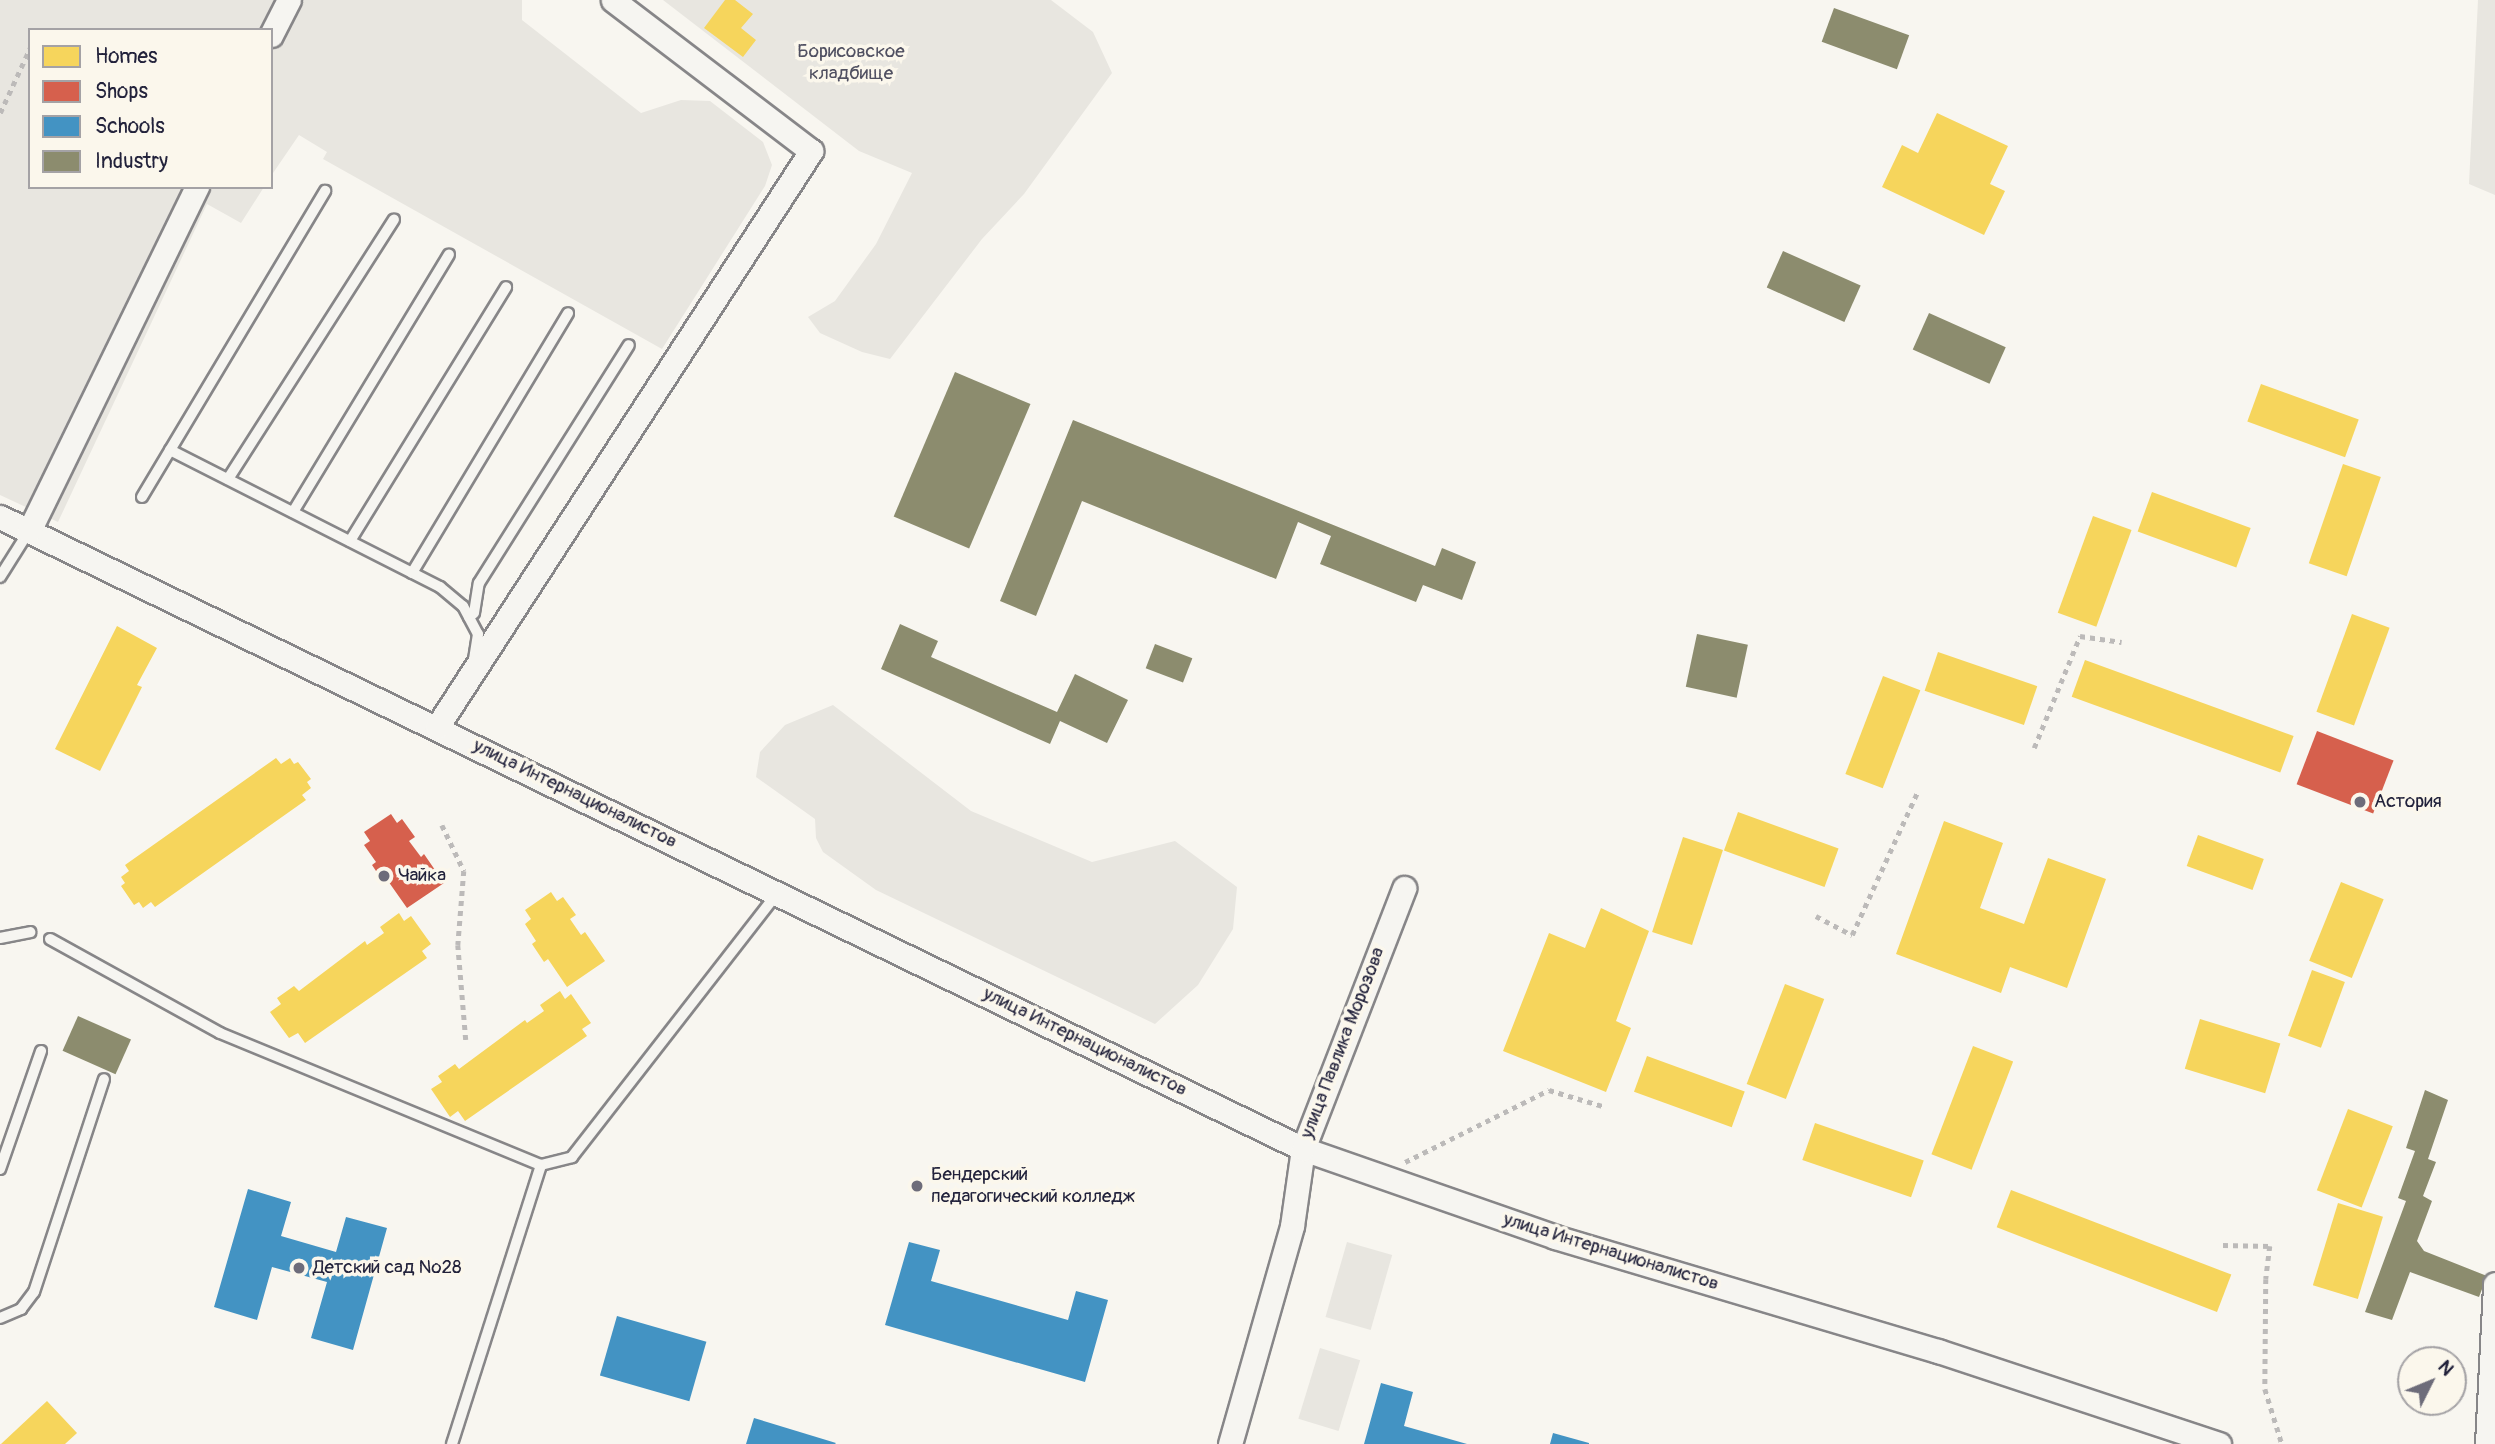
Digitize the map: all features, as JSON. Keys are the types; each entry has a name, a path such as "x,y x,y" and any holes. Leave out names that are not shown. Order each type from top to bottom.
{"street":[{"path":"273,31 289,0"},
{"path":"436,727 811,151 613,0"},
{"path":"29,531 196,189"},
{"name":"улица Интернационалистов","path":"0,517 779,892 1303,1149 1555,1237 1938,1351 2219,1444"},
{"name":"улица Павлика Морозова","path":"1230,1444 1292,1226 1303,1149 1404,888"},
{"path":"2487,1444 2495,1284"}],"lane":[{"path":"142,497 325,191"},
{"path":"228,479 394,219"},
{"path":"293,512 449,254"},
{"path":"350,541 506,287"},
{"path":"412,573 568,313"},
{"path":"468,617 474,613 479,583 629,345"},
{"path":"170,450 440,587 463,606 478,634 471,674"},
{"path":"0,577 29,531"},
{"path":"50,939 220,1033 541,1165 572,1157 779,892"},
{"path":"0,937 30,932"},
{"path":"0,1169 41,1051"},
{"path":"0,1318 21,1309 34,1292 104,1079"},
{"path":"452,1444 541,1165"}],"path":[{"path":"0,113 28,52"},
{"path":"2034,748 2080,636 2122,642"},
{"path":"1816,916 1852,935 1917,793"},
{"path":"442,825 464,871 458,945 466,1040"},
{"path":"1380,1175 1549,1090 1606,1107"},
{"path":"2223,1245 2270,1247 2266,1279 2265,1389 2282,1444"}],"green space":[{"path":"0,0 522,0 522,20 641,113 681,100 710,101 763,142 772,165 765,186 662,349 323,159 327,152 299,135 273,173 273,28 28,28 28,189 263,189 241,223 207,204 58,522 0,495"},
{"name":"Борисовское кладбище","path":"663,0 1051,0 1093,32 1112,73 1024,194 982,239 890,359 862,352 820,333 808,317 835,301 876,244 912,173 859,151"},
{"path":"2478,0 2495,0 2495,195 2469,184"},
{"path":"833,705 971,811 1092,862 1175,841 1237,887 1233,929 1198,985 1155,1024 876,890 823,852 816,838 815,819 756,777 760,752 785,725"},
{"path":"1347,1242 1392,1255 1371,1330 1326,1317"},
{"path":"1320,1348 1360,1360 1339,1431 1298,1419"}],"building: Homes":[{"path":"725,0 735,0 753,14 741,28 756,40 743,57 704,28"},
{"path":"1937,113 2008,146 1990,184 2005,191 1984,235 1882,187 1902,145 1918,153"},
{"path":"2261,384 2359,420 2345,457 2247,422"},
{"path":"2343,464 2381,477 2347,576 2309,563"},
{"path":"2152,492 2251,528 2236,567 2138,531"},
{"path":"2093,516 2132,530 2096,627 2058,613"},
{"path":"2352,614 2390,628 2354,725 2316,712"},
{"path":"117,626 157,648 137,685 142,687 100,771 55,749"},
{"path":"1938,652 2037,686 2024,725 1925,691"},
{"path":"2085,660 2294,736 2280,773 2072,697"},
{"path":"1883,676 1920,690 1883,788 1845,774"},
{"path":"276,758 281,764 290,758 294,764 298,762 311,779 307,782 311,788 302,795 306,800 155,907 151,902 143,908 139,902 134,905 121,886 125,883 121,877 129,871 125,865"},
{"path":"1738,812 1839,849 1825,887 1724,851"},
{"path":"1944,821 2003,843 1980,908 2024,924 2048,858 2106,879 2067,988 2010,967 2001,993 1896,954"},
{"path":"2198,835 2264,859 2252,890 2187,866"},
{"path":"1683,837 1723,850 1692,945 1652,932"},
{"path":"2341,882 2384,899 2352,978 2309,961"},
{"path":"551,892 557,901 563,897 576,915 570,919 581,935 585,932 605,961 567,987 548,959 544,962 532,944 536,941 525,924 531,919 525,910"},
{"path":"1601,908 1649,931 1616,1021 1631,1028 1606,1092 1503,1051 1549,933 1585,948"},
{"path":"399,913 404,921 411,916 431,944 422,951 427,958 305,1043 298,1033 289,1038 270,1012 281,1004 277,998 294,986 299,991 365,941 367,945 384,933 380,927"},
{"path":"2312,970 2345,982 2321,1048 2288,1036"},
{"path":"1785,984 1824,999 1786,1099 1747,1084"},
{"path":"560,991 565,999 571,994 591,1023 582,1029 587,1036 465,1121 458,1111 450,1117 431,1089 442,1082 438,1076 455,1064 459,1069 525,1020 527,1023 544,1011 540,1005"},
{"path":"2200,1019 2280,1044 2265,1093 2185,1069"},
{"path":"1973,1046 2013,1061 1972,1170 1931,1154"},
{"path":"1647,1056 1745,1092 1732,1127 1634,1092"},
{"path":"2348,1109 2393,1126 2362,1207 2317,1190"},
{"path":"1815,1123 1924,1160 1911,1197 1802,1160"},
{"path":"2011,1190 2231,1275 2217,1312 1997,1227"},
{"path":"2338,1203 2383,1217 2358,1299 2313,1285"},
{"path":"47,1401 77,1433 65,1444 1,1444"}],"building: Shops":[{"path":"2317,731 2394,760 2373,814 2297,784"},
{"path":"391,814 397,823 402,819 415,837 409,841 421,857 424,854 444,883 407,908 388,881 384,883 372,865 376,862 364,845 370,841 364,832"}],"building: Schools":[{"path":"248,1189 291,1202 281,1236 336,1252 346,1217 387,1228 353,1350 311,1338 327,1282 272,1267 257,1320 214,1307"},
{"path":"909,1242 940,1250 931,1281 1068,1320 1076,1291 1108,1300 1085,1382 885,1325"},
{"path":"617,1316 706,1342 689,1401 600,1376"},
{"path":"1381,1383 1413,1392 1404,1426 1467,1444 1364,1444"},
{"path":"754,1418 836,1443 746,1444"},
{"path":"1553,1433 1589,1443 1589,1444 1550,1444"}],"building: Industry":[{"path":"1834,8 1909,35 1897,69 1822,42"},
{"path":"1783,251 1861,286 1844,322 1767,288"},
{"path":"1929,313 2006,347 1989,384 1913,350"},
{"path":"955,372 1030,404 969,549 894,517"},
{"path":"1073,420 1435,566 1442,548 1476,562 1462,600 1423,585 1416,602 1320,564 1331,536 1298,522 1276,579 1082,501 1036,616 1000,601"},
{"path":"900,624 938,641 931,657 1057,712 1075,674 1128,700 1107,743 1060,721 1050,744 881,669"},
{"path":"1697,634 1748,645 1737,698 1686,687"},
{"path":"1155,644 1192,658 1183,683 1146,668"},
{"path":"78,1016 131,1040 116,1074 63,1051"},
{"path":"2425,1090 2448,1100 2428,1159 2436,1162 2423,1196 2432,1201 2417,1241 2424,1251 2487,1276 2479,1297 2410,1272 2392,1320 2365,1312 2406,1201 2398,1198 2415,1151 2406,1148"}],"place":[{"name":"Астория","path":"2360,802"},
{"name":"Чайка","path":"384,876"},
{"name":"Бендерский педагогический колледж","path":"917,1186"},
{"name":"Детский сад №28","path":"299,1268"}]}
